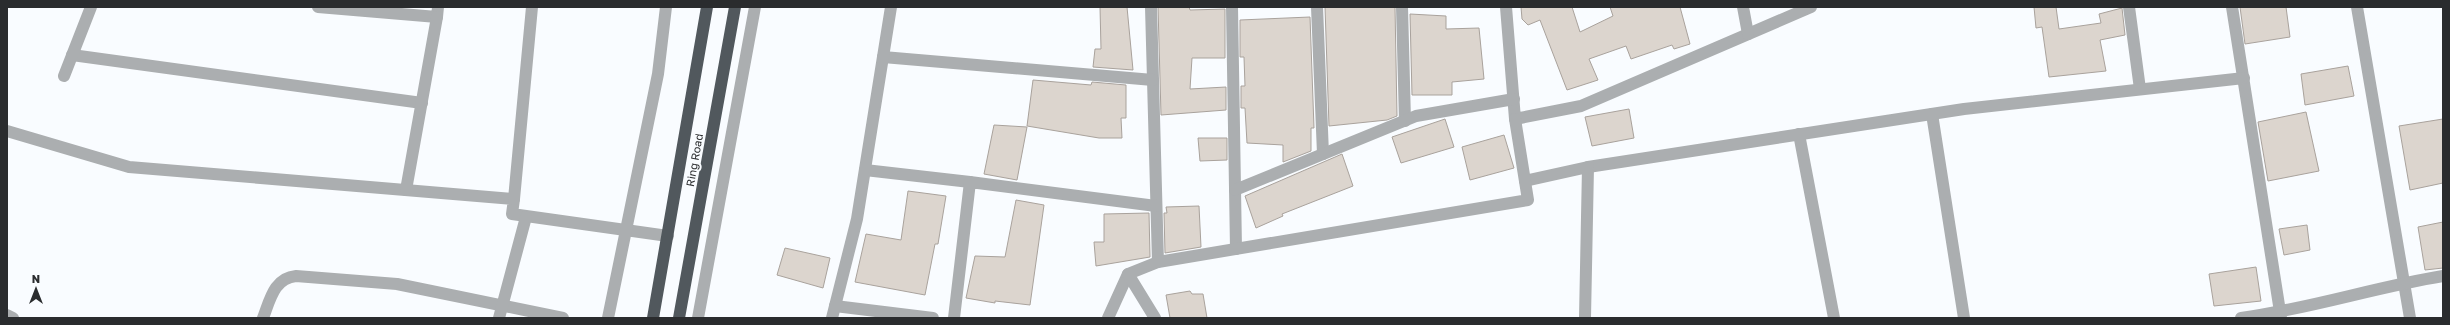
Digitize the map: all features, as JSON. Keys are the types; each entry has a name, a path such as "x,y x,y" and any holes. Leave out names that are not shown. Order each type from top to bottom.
{"highway":[{"name":"Ring Road","path":"653,318 708,7"},
{"name":"Ring Road","path":"679,318 735,7"}],"street":[{"path":"64,76 91,7"},
{"path":"318,7 437,12 406,190"},
{"path":"532,7 512,214 668,236"},
{"path":"608,318 658,74 666,7"},
{"path":"698,318 755,7"},
{"path":"891,7 857,219 833,312 933,318"},
{"path":"1151,7 1158,262"},
{"path":"1232,7 1236,249"},
{"path":"1318,7 1323,154"},
{"path":"1402,7 1405,120"},
{"path":"1108,318 1128,274 1158,262 1528,200 1515,119 1506,7"},
{"path":"1743,7 1748,34"},
{"path":"1515,119 1581,106 1811,7"},
{"path":"2130,7 2140,89"},
{"path":"2232,7 2280,315"},
{"path":"2357,7 2410,318"},
{"path":"72,55 422,103"},
{"path":"883,57 1153,80"},
{"path":"1525,181 1588,167 1932,114 2244,78"},
{"path":"1235,190 1416,116 1514,98"},
{"path":"1932,114 1964,318"},
{"path":"7,131 129,167 514,199"},
{"path":"1799,134 1834,318"},
{"path":"1585,318 1588,167"},
{"path":"865,170 1156,206"},
{"path":"954,318 970,182"},
{"path":"499,318 526,217"},
{"path":"1128,274 1155,318"},
{"path":"263,318 276,287 288,276 397,284 563,318"},
{"path":"2241,318 2280,315 2403,282 2443,276"},
{"path":"7,315 13,318"}],"building":[{"path":"1100,7 1127,7 1133,70 1093,67 1095,49 1101,49"},
{"path":"1158,7 1189,7 1190,10 1225,9 1225,58 1192,58 1190,89 1226,87 1226,110 1161,115"},
{"path":"1325,7 1395,7 1397,116 1387,120 1329,126"},
{"path":"1521,7 1572,7 1580,32 1613,16 1610,7 1680,7 1690,44 1674,49 1672,45 1631,59 1626,46 1589,59 1598,80 1567,90 1540,20 1528,25 1522,19"},
{"path":"2034,7 2056,7 2059,29 2101,23 2099,14 2122,8 2125,35 2100,40 2106,71 2049,77 2042,27 2036,28"},
{"path":"2240,7 2286,7 2290,37 2245,44"},
{"path":"1410,14 1446,16 1446,29 1479,28 1484,79 1452,82 1452,95 1412,95"},
{"path":"1310,17 1314,128 1311,128 1311,151 1283,162 1283,145 1247,143 1245,108 1241,108 1241,86 1245,86 1244,57 1240,57 1240,20"},
{"path":"2348,66 2354,96 2305,105 2301,74"},
{"path":"1033,80 1091,85 1092,82 1126,85 1126,118 1121,118 1122,138 1099,138 1027,126"},
{"path":"1629,109 1634,138 1592,146 1585,117"},
{"path":"2306,112 2319,171 2268,181 2258,122"},
{"path":"1445,119 1454,147 1401,163 1392,137"},
{"path":"2443,119 2443,183 2410,190 2399,126"},
{"path":"994,125 1027,127 1017,180 984,174"},
{"path":"1504,135 1514,168 1470,180 1462,147"},
{"path":"1198,138 1227,138 1227,160 1200,161"},
{"path":"1342,154 1353,186 1282,214 1283,216 1256,228 1245,196"},
{"path":"908,191 946,196 938,244 935,244 925,295 855,282 866,234 901,240"},
{"path":"1016,200 1044,205 1030,305 995,301 995,303 966,298 975,256 1005,257"},
{"path":"1199,206 1201,247 1165,253 1164,213 1167,213 1166,207"},
{"path":"1149,213 1150,257 1096,266 1094,242 1104,242 1104,214"},
{"path":"2443,222 2443,268 2425,270 2418,227"},
{"path":"2307,225 2310,250 2284,255 2279,229"},
{"path":"785,248 830,258 823,288 777,275"},
{"path":"2256,267 2261,301 2214,306 2209,274"},
{"path":"1190,291 1192,294 1203,294 1207,318 1170,318 1166,295"}]}
